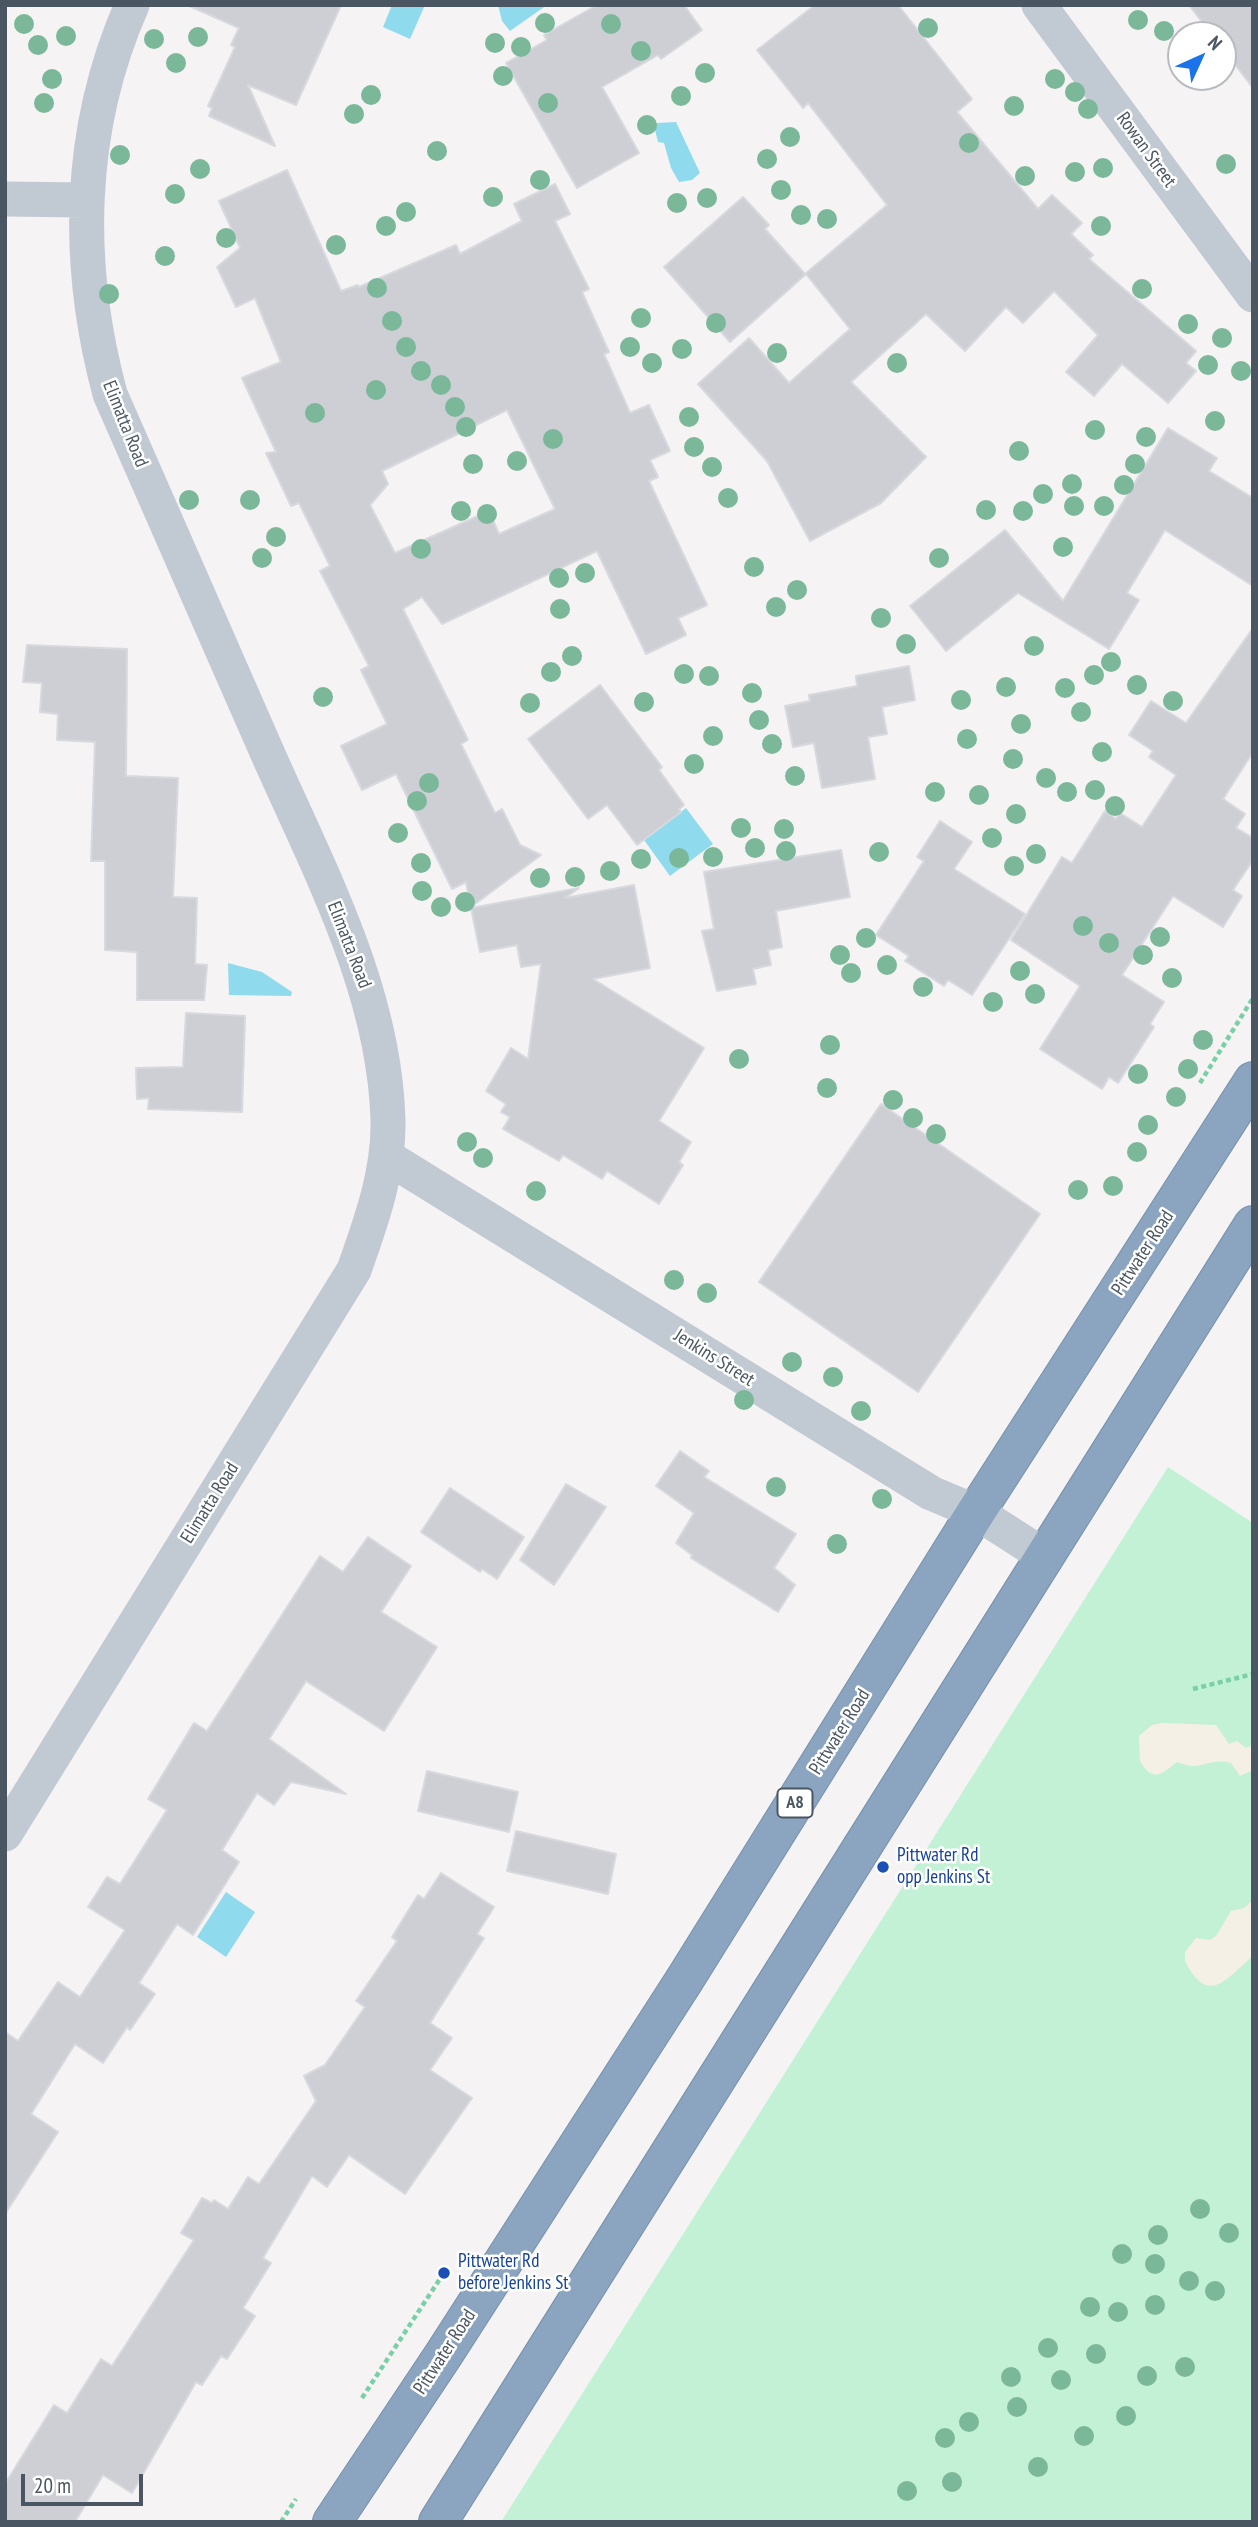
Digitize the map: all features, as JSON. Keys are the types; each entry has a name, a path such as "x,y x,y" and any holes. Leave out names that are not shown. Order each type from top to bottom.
{"highway":[{"name":"Pittwater Road","path":"332,2522 444,2354 685,1979 976,1512 1253,1081"},
{"path":"438,2522 1253,1224"}],"street":[{"name":"Elimatta Road","path":"5,1834 354,1270 373,1217 387,1157 385,1080 379,1038 366,986 322,878 110,394 101,360 87,264 85,200 98,104 110,61 132,5"},
{"name":"Rowan Street","path":"1039,5 1253,295"},
{"path":"5,200 85,200"},
{"name":"Jenkins Street","path":"387,1157 931,1493 976,1512 1043,1555"}],"path":[{"path":"1193,1689 1253,1674"}],"green space":[{"path":"1168,1467 1253,1523 1253,2522 501,2522"}],"sand":[{"path":"1152,1725 1216,1725 1229,1744 1237,1741 1246,1748 1253,1745 1253,1770 1240,1776 1231,1763 1216,1762 1192,1766 1177,1762 1163,1773 1149,1772 1140,1761 1139,1736"},
{"path":"1253,1900 1253,1956 1219,1984 1211,1986 1203,1983 1194,1976 1185,1961 1185,1952 1196,1938 1210,1940 1216,1936 1231,1911 1244,1908"}],"water":[{"path":"392,5 425,5 410,39 383,27"},
{"path":"498,5 547,5 510,31 502,21"},
{"path":"676,122 700,173 692,180 679,182 671,168 664,143 658,142 655,130 657,123"},
{"path":"686,808 713,844 670,876 644,840"},
{"path":"228,963 262,972 292,992 291,996 229,995"},
{"path":"226,1892 255,1912 226,1957 197,1937"}],"building":[{"path":"187,5 341,5 296,105 248,85 275,146 209,116 212,108 208,106 235,47 231,45 239,28"},
{"path":"597,5 684,5 702,30 661,59 658,55 602,87 639,153 577,188 506,63 547,40 544,35"},
{"path":"815,5 898,5 972,99 957,112 1038,209 1052,195 1082,223 1071,234 1093,255 1089,259 1196,351 1186,363 1196,371 1168,403 1122,364 1094,396 1066,372 1098,335 1054,291 1023,323 1006,307 965,351 926,314 851,382 926,457 881,503 810,541 767,461 698,384 749,338 789,383 850,329 806,274 730,342 664,267 743,197 769,225 765,229 805,274 887,205 808,103 803,108 757,50"},
{"path":"1189,5 1253,5 1253,88 1237,67 1237,21 1201,21"},
{"path":"287,170 341,291 358,285 359,287 456,245 460,254 522,221 514,204 555,184 570,214 555,221 589,289 582,292 609,352 604,354 630,413 649,405 670,451 650,460 658,477 649,481 707,605 678,618 686,635 646,654 597,551 442,624 422,597 403,609 468,740 461,744 495,813 502,809 520,845 541,855 471,907 466,882 452,889 396,774 362,790 341,746 387,724 361,670 369,666 320,571 330,566 299,503 291,506 266,453 276,452 242,378 281,362 255,298 236,307 217,267 240,248 219,201","holes":["507,410 555,509 499,534 489,511 395,553 370,505 388,484 382,471"]},
{"path":"1168,428 1217,458 1209,471 1253,498 1253,586 1165,530 1127,593 1139,600 1109,649 1018,593 946,651 910,606 1005,530 1063,601"},
{"path":"1253,628 1253,752 1223,799 1245,814 1236,828 1253,838 1253,860 1233,890 1242,896 1223,927 1173,896 1122,975 1164,1002 1150,1024 1154,1027 1118,1083 1109,1077 1102,1089 1040,1049 1080,986 1011,940 1062,857 1072,863 1105,811 1116,819 1120,813 1142,827 1176,775 1149,757 1153,751 1129,735 1151,701 1186,723"},
{"path":"27,645 127,649 126,776 178,778 173,897 197,898 195,964 207,965 204,1000 137,1000 137,952 105,950 105,861 91,861 95,742 57,740 58,714 40,712 42,683 23,682"},
{"path":"909,666 915,700 882,707 887,734 868,737 875,779 822,788 814,743 793,747 785,706 810,701 809,695 857,686 856,676"},
{"path":"600,685 662,767 659,770 684,805 679,809 681,812 637,845 607,805 588,819 528,739"},
{"path":"940,821 972,842 954,869 1025,914 972,995 948,980 944,986 905,961 909,956 876,935 924,861 917,857"},
{"path":"841,850 850,897 776,911 782,947 768,950 771,965 753,969 756,984 717,991 702,931 714,929 704,872"},
{"path":"634,885 650,968 593,979 704,1048 659,1121 691,1142 679,1162 683,1165 659,1204 607,1171 602,1179 563,1155 559,1161 503,1129 510,1117 501,1112 506,1104 486,1091 511,1048 528,1059 541,964 521,967 517,945 480,952 471,908 579,888 565,898"},
{"path":"186,1013 245,1016 242,1112 148,1109 149,1098 137,1099 136,1068 183,1067"},
{"path":"881,1104 1040,1214 918,1392 759,1282"},
{"path":"680,1451 709,1471 704,1477 796,1534 774,1568 795,1585 778,1612 691,1558 692,1555 676,1543 694,1513 656,1486"},
{"path":"566,1484 606,1507 554,1585 520,1560"},
{"path":"450,1488 524,1537 497,1579 482,1569 480,1572 421,1532"},
{"path":"368,1537 411,1566 381,1612 437,1647 384,1731 306,1681 269,1739 346,1794 291,1782 274,1805 257,1793 222,1850 239,1862 193,1935 177,1924 139,1983 155,1994 130,2030 127,2027 103,2063 75,2044 31,2114 58,2132 5,2214 5,2032 18,2041 58,1982 80,1997 125,1930 88,1907 107,1877 120,1884 167,1810 148,1799 194,1723 207,1731 320,1556 343,1572"},
{"path":"427,1771 518,1792 509,1832 418,1811"},
{"path":"516,1831 616,1854 608,1894 507,1871"},
{"path":"441,1873 494,1907 477,1934 484,1938 430,2023 452,2038 430,2070 472,2098 405,2194 349,2155 327,2187 312,2176 263,2258 271,2263 243,2308 255,2316 227,2359 221,2356 202,2385 196,2382 132,2493 103,2475 75,2522 5,2522 5,2484 54,2405 67,2413 101,2359 112,2366 194,2240 181,2233 202,2198 212,2203 214,2200 228,2209 248,2177 259,2184 316,2101 304,2076 325,2065 365,2007 356,2001 397,1941 392,1937 418,1895 424,1899"}],"place":[{"name":"Pittwater Rd opp Jenkins St","path":"883,1867"},
{"name":"Pittwater Rd before Jenkins St","path":"444,2273"}]}
